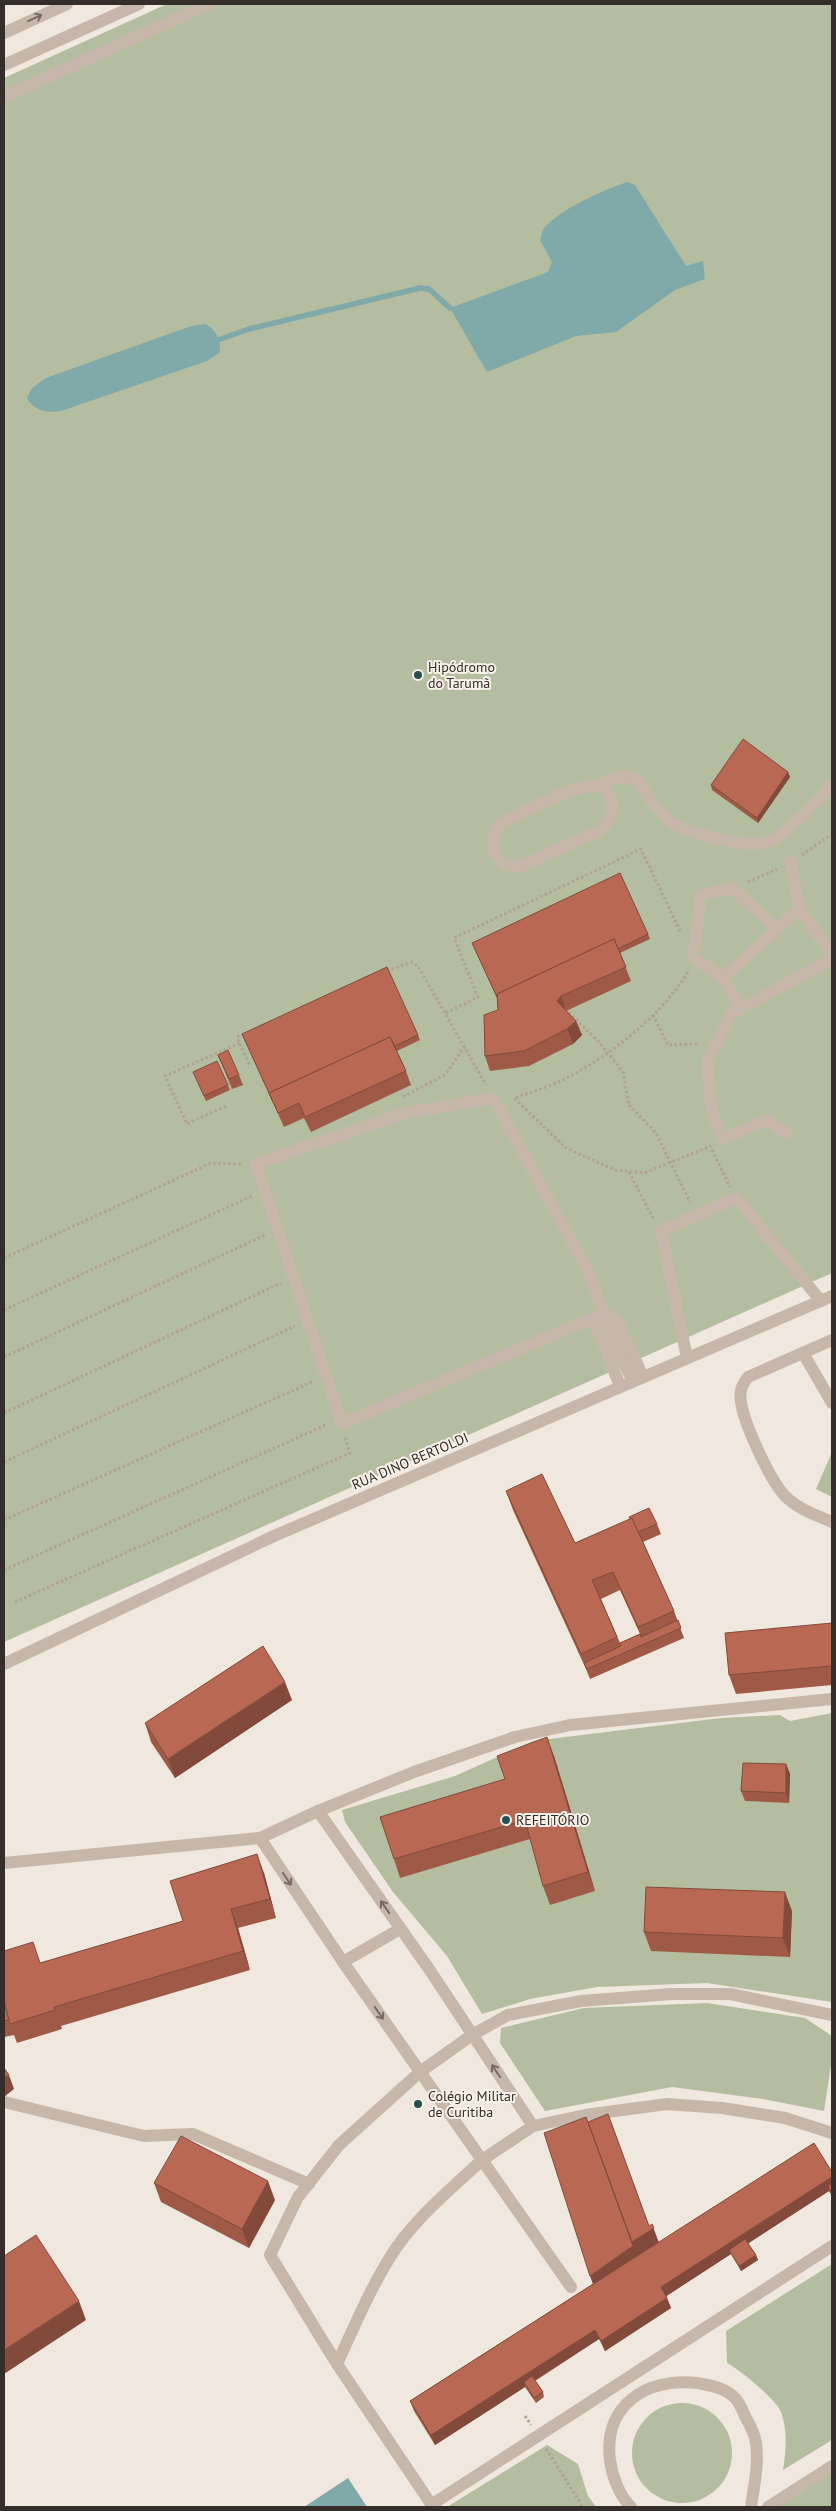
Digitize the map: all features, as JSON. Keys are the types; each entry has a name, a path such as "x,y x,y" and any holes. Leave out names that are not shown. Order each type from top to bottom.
{"street":[{"path":"4,33 67,4"},
{"path":"4,65 139,4"},
{"path":"4,97 209,4"},
{"path":"598,785 606,790 611,800 612,812 607,824 601,830 519,867 503,864 495,855 492,844 494,832 500,824 566,793 585,786 598,785 620,776 629,776 636,779 672,822 705,837 746,843 775,839 803,816 832,785"},
{"path":"790,862 800,909 832,955"},
{"path":"741,1008 724,978 693,957 701,894 732,888 778,929"},
{"path":"724,978 800,909"},
{"path":"786,1134 767,1120 723,1139 712,1113 707,1062 731,1014 832,959"},
{"path":"620,1386 598,1316 588,1271 493,1098 406,1113 256,1164 341,1422 598,1316 617,1319 638,1379"},
{"path":"687,1358 661,1231 736,1198 827,1298"},
{"name":"RUA DINO BERTOLDI","path":"4,1664 274,1536 827,1298"},
{"path":"832,1340 748,1377 741,1386 740,1400 744,1415 772,1480 793,1502 832,1522"},
{"path":"803,1353 832,1403"},
{"path":"4,1863 260,1838 318,1811 414,1772 524,1735 570,1725 832,1699"},
{"path":"318,1811 400,1929 532,2126"},
{"path":"260,1838 343,1962 571,2288"},
{"path":"343,1962 400,1929"},
{"path":"832,2015 730,1994 670,1994 581,2001 508,2015 472,2035 420,2072 339,2145 298,2197 270,2255 337,2364 432,2506 832,2246"},
{"path":"4,2102 144,2136 193,2134 309,2184"},
{"path":"337,2364 363,2308 397,2248 430,2210 482,2160 532,2126 585,2115 667,2104 722,2108 785,2118 832,2133"},
{"path":"626,2379 636,2395"},
{"path":"631,2507 624,2501 611,2472 608,2444 618,2412 636,2395 663,2383 686,2382 712,2385 735,2398 756,2441 757,2460 751,2507"},
{"path":"768,2507 832,2466"}],"path":[{"path":"446,1013 478,997 454,938 640,849 693,957 688,973 653,1015 611,1051 564,1080 514,1098 566,1148 615,1170 644,1173 723,1139"},
{"path":"384,973 411,962 418,966 493,1098"},
{"path":"561,1005 599,1042 622,1072 629,1105 656,1134 671,1161 696,1216"},
{"path":"653,1015 668,1045 696,1044 707,1062"},
{"path":"247,1033 237,1037 250,1066"},
{"path":"226,1106 187,1124 165,1076 240,1043"},
{"path":"396,1101 446,1074 465,1046"},
{"path":"710,1146 736,1198"},
{"path":"4,1258 211,1163 256,1164"},
{"path":"629,1172 661,1231"},
{"path":"4,1310 264,1191"},
{"path":"4,1356 277,1230"},
{"path":"4,1413 293,1277"},
{"path":"4,1462 307,1320"},
{"path":"4,1520 326,1375"},
{"path":"4,1570 341,1422 350,1453 15,1602"},
{"path":"525,2416 583,2507"}],"green space":[{"name":"Hipódromo do Tarumã","path":"167,4 832,4 832,1273 4,1642 4,78"},
{"path":"832,1452 832,1497 816,1489"},
{"path":"832,1713 832,2002 707,1983 597,1987 530,1999 482,2014 447,1956 393,1892 345,1822 342,1810 455,1776 533,1741 721,1718 780,1715 790,1721"},
{"path":"707,2003 805,2018 832,2036 832,2059 824,2111 763,2099 672,2087 545,2111 500,2043 501,2028 584,2008"},
{"path":"832,2264 832,2440 783,2470 786,2434 781,2412 773,2400 757,2385 727,2363 726,2331"},
{"path":"682,2403 701,2407 717,2418 728,2434 732,2453 728,2472 717,2488 701,2499 682,2503 663,2499 647,2488 636,2472 632,2453 636,2434 647,2418 663,2407"},
{"path":"547,2445 578,2464 588,2496 596,2507 447,2507"},
{"path":"832,2470 832,2507 777,2507"}],"water":[{"path":"627,182 635,185 686,266 703,261 705,279 675,290 616,332 576,336 487,372 450,308 548,272 552,262 540,240 543,229 571,207 605,190"},
{"path":"205,324 215,332 220,345 219,353 207,361 61,411 41,410 33,406 27,398 32,388 46,378 191,326"},
{"path":"348,2478 367,2507 304,2507"}],"building":[{"path":"743,739 788,772 757,818 711,785"},
{"path":"620,873 648,934 618,949 614,939 497,994 497,997 472,943"},
{"path":"614,939 626,967 561,996 557,1001 576,1021 567,1029 524,1051 485,1056 484,1015 498,1010 497,994"},
{"path":"387,967 418,1035 395,1046 390,1037 269,1093 273,1102 242,1034"},
{"path":"390,1037 406,1071 305,1117 299,1103 278,1113 269,1093"},
{"path":"228,1050 239,1075 229,1079 218,1055"},
{"path":"217,1061 228,1085 204,1096 193,1072"},
{"path":"542,1474 575,1543 632,1518 674,1611 638,1627 613,1572 592,1580 617,1637 581,1654 506,1491"},
{"path":"649,1508 657,1524 638,1532 632,1518 630,1519 629,1517"},
{"path":"678,1620 681,1628 587,1669 584,1663 621,1646 620,1643 640,1634 641,1637"},
{"path":"832,1623 832,1666 729,1675 725,1633"},
{"path":"263,1646 285,1682 168,1759 145,1723"},
{"name":"REFEITÓRIO","path":"547,1737 588,1872 543,1886 525,1820 394,1859 380,1817 505,1779 497,1756"},
{"path":"743,1763 786,1764 786,1793 741,1791"},
{"path":"257,1854 270,1899 231,1909 243,1951 54,2007 55,2010 10,2024 4,2002 4,1951 33,1942 40,1963 183,1921 170,1881"},
{"path":"646,1887 785,1892 783,1938 644,1932"},
{"path":"4,2002 9,2020 4,2021"},
{"path":"4,2068 9,2075 4,2078"},
{"path":"608,2114 649,2226 652,2224 654,2228 632,2242 588,2122"},
{"path":"586,2117 633,2246 590,2276 544,2133"},
{"path":"181,2136 268,2181 242,2229 154,2183"},
{"path":"814,2143 832,2172 832,2177 661,2287 667,2298 601,2341 595,2330 431,2435 410,2401"},
{"path":"832,2183 832,2194 828,2186"},
{"path":"36,2235 79,2301 4,2350 4,2256"},
{"path":"745,2239 756,2255 739,2266 729,2250"},
{"path":"532,2376 543,2392 534,2398 524,2382"}],"waterway":[{"path":"218,340 249,329 420,288 429,289 450,308"}],"place":[{"name":"Hipódromo do Tarumã","path":"418,675"},
{"name":"REFEITÓRIO","path":"506,1820"},
{"name":"Colégio Militar de Curitiba","path":"418,2104"}]}
